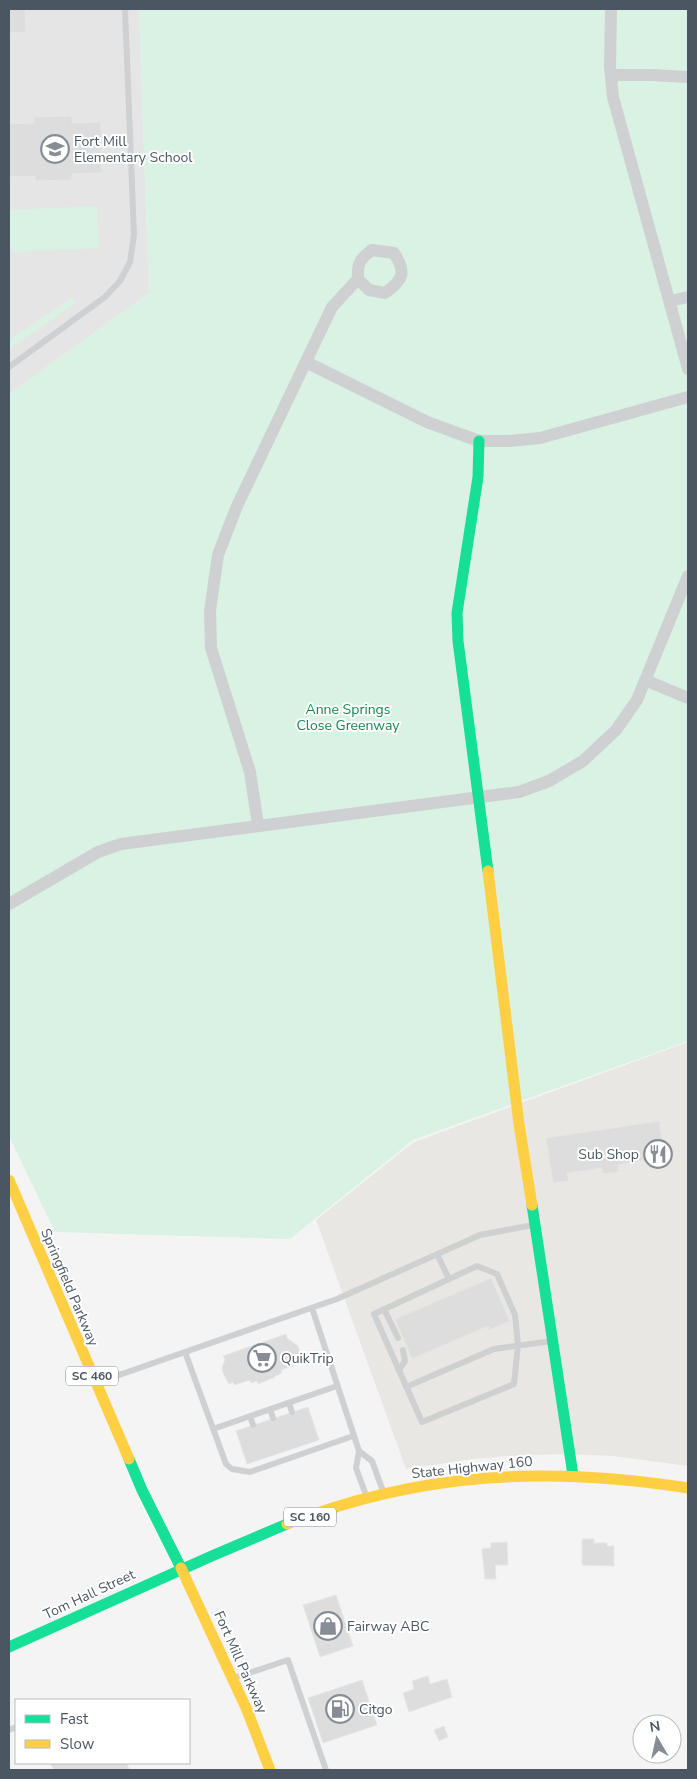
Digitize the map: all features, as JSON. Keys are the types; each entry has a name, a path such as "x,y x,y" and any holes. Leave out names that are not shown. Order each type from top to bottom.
{"main road":[{"path":"479,441 478,477 457,613 458,641 519,1124 573,1475"},
{"name":"Springfield Parkway","path":"9,1180 142,1490 181,1568"},
{"name":"State Highway 160","path":"181,1568 271,1531 367,1498 426,1484 476,1478 546,1474 627,1479 688,1488"},
{"name":"Tom Hall Street","path":"9,1647 181,1568"},
{"name":"Fort Mill Parkway","path":"181,1568 233,1678 270,1770"}],"street":[{"path":"611,9 613,97 688,369"},
{"path":"611,75 652,74 688,77"},
{"path":"258,826 250,772 211,648 210,611 218,555 237,506 332,307 358,279"},
{"path":"670,301 688,296"},
{"path":"306,362 427,422 479,441 540,438 688,397"},
{"path":"9,904 98,852 121,844 519,792 549,781 583,761 616,730 637,700 688,576"},
{"path":"645,680 688,698"}],"lane":[{"path":"9,367 105,297 120,281 130,262 134,235 125,9"},
{"path":"96,1384 337,1299 487,1233 534,1224"},
{"path":"437,1254 449,1279"},
{"path":"477,1266 497,1274 515,1315 518,1345 514,1384 422,1422 374,1314 449,1279 477,1266"},
{"path":"312,1308 353,1436 359,1451 372,1461 383,1493"},
{"path":"384,1309 398,1338"},
{"path":"406,1387 494,1349 552,1341"},
{"path":"399,1370 405,1360 403,1350"},
{"path":"185,1352 226,1464 232,1469 250,1472 353,1436"},
{"path":"213,1429 337,1386"},
{"path":"289,1403 292,1412"},
{"path":"270,1409 273,1418"},
{"path":"250,1416 253,1425"},
{"path":"303,1445 306,1453"},
{"path":"359,1451 356,1468 367,1498"},
{"path":"285,1452 288,1459"},
{"path":"266,1458 268,1466"},
{"path":"233,1678 288,1660 326,1770"}],"shaded area":[{"path":"9,9 139,9 149,293 9,394"},
{"path":"688,1042 688,1466 612,1456 567,1454 474,1459 406,1469 316,1220 414,1142"}],"green space":[{"name":"Anne Springs Close Greenway","path":"139,9 688,9 688,1041 413,1140 290,1239 55,1232 9,1136 9,394 149,293"},
{"path":"97,206 99,248 9,252 9,210"},
{"path":"72,298 76,303 9,349 9,340"}],"building":[{"path":"9,9 25,9 26,32 9,33"},
{"name":"Fort Mill Elementary School","path":"72,116 72,123 101,122 102,173 72,174 72,180 35,181 35,176 9,177 9,124 34,123 34,117"},
{"path":"659,1121 666,1163 654,1165 653,1159 618,1165 619,1172 602,1174 602,1168 567,1173 569,1181 553,1183 546,1138"},
{"path":"491,1278 510,1321 489,1330 488,1326 412,1359 395,1319"},
{"name":"QuikTrip","path":"286,1334 287,1338 298,1346 300,1354 299,1360 295,1362 296,1365 281,1370 282,1373 258,1384 257,1381 251,1383 250,1380 234,1385 233,1382 229,1384 223,1373 222,1368 225,1360 223,1356"},
{"path":"308,1407 319,1440 247,1464 236,1431"},
{"path":"582,1539 594,1539 594,1543 607,1543 607,1546 614,1546 614,1566 582,1565"},
{"path":"507,1542 508,1565 495,1565 496,1579 485,1579 482,1549 491,1548 491,1543"},
{"name":"Fairway ABC","path":"336,1595 353,1646 320,1657 303,1605"},
{"path":"428,1676 430,1684 447,1679 452,1697 409,1712 403,1693 414,1689 412,1681"},
{"path":"362,1680 377,1725 323,1743 308,1698"},
{"path":"444,1726 448,1737 439,1741 434,1730"},
{"path":"51,1764 127,1764 130,1770 54,1770"}],"traffic: fast":[{"path":"479,441 478,477 457,613 458,641 488,871"},
{"path":"532,1205 573,1475"},
{"path":"129,1459 142,1490 181,1568"},
{"path":"9,1647 287,1524"}],"traffic: slow":[{"path":"488,871 519,1124 532,1205"},
{"path":"9,1180 129,1459"},
{"path":"287,1524 386,1493 435,1484 485,1478 585,1477 688,1488"},
{"path":"181,1568 247,1710 270,1770"}],"place":[{"name":"Fort Mill Elementary School","path":"55,149"},
{"name":"Sub Shop","path":"658,1154"},
{"name":"QuikTrip","path":"262,1358"},
{"name":"Fairway ABC","path":"328,1626"},
{"name":"Citgo","path":"340,1709"}]}
